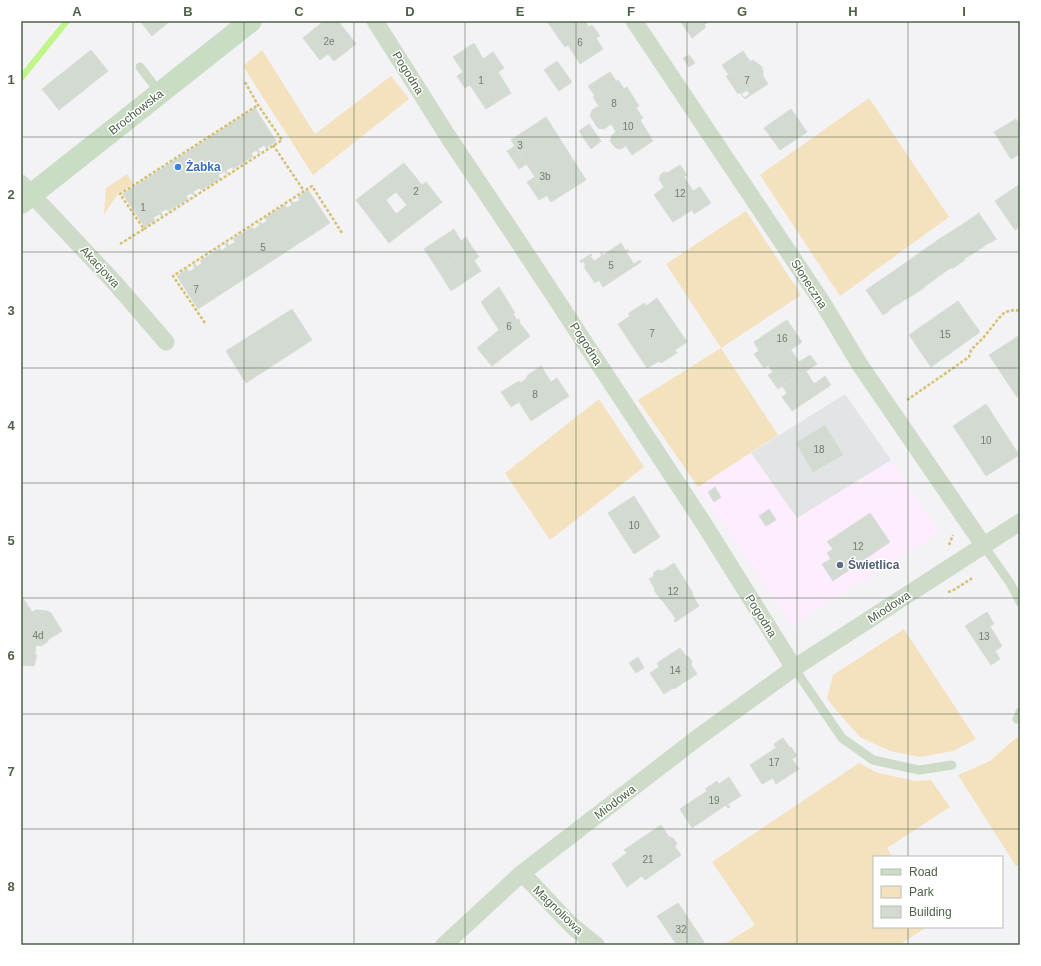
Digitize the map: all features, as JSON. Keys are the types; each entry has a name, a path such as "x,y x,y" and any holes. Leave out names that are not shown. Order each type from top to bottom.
{"street":[{"name":"Brochowska","path":"25,193 160,93 251,21"},
{"name":"Pogodna","path":"375,21 449,138 696,511 794,668"},
{"name":"Słoneczna","path":"634,21 824,305 860,365 984,546"},
{"name":"Akacjowa","path":"25,193 115,283 166,342"},
{"name":"Miodowa","path":"444,945 522,873 700,736 794,668 1020,522"},
{"name":"Magnoliowa","path":"522,873 572,926 596,945"}],"lane":[{"path":"140,66 160,93"},
{"path":"984,546 1010,583 1020,602"},
{"path":"794,668 842,738 873,760 919,770 952,765"}],"path":[{"path":"120,244 282,140 258,105 245,82"},
{"path":"144,229 120,194 258,105"},
{"path":"273,145 304,191"},
{"path":"205,323 173,276 312,186 342,233"},
{"path":"903,402 969,357 971,350 984,337 998,318 1005,312 1014,310 1020,311"},
{"path":"949,546 955,528 966,520"}],"shaded area":[{"path":"845,394 891,460 797,518 751,453"},
{"path":"751,453 797,518 891,460 940,532 792,626 698,487"}],"green space":[{"path":"262,50 315,134 391,76 409,99 313,175 243,66"},
{"path":"869,98 949,217 840,296 760,175"},
{"path":"127,174 133,183 118,194 104,214 106,188"},
{"path":"746,211 801,295 721,348 666,264"},
{"path":"721,348 778,435 698,487 638,400"},
{"path":"599,399 644,467 550,540 505,473"},
{"path":"904,629 976,739 953,751 920,757 890,751 860,737 827,698 833,675"},
{"path":"1017,737 1020,742 1020,864 1016,866 958,775 990,761"},
{"path":"859,763 878,773 916,781 931,780 950,807 887,848 891,856 873,856 873,928 925,928 899,945 723,945 755,925 712,862"}],"building":[{"path":"140,21 170,21 152,36"},
{"path":"324,21 338,21 356,44 334,61 328,54 320,60 303,38"},
{"path":"547,21 574,21 555,33"},
{"path":"574,21 585,21 589,27 592,25 600,36 596,38 603,49 580,64 568,45 565,47 555,33"},
{"path":"680,21 710,21 704,25 706,27 692,38"},
{"path":"474,43 483,59 493,52 504,68 498,72 511,93 486,109 470,85 465,88 457,76 463,72 453,57"},
{"path":"91,50 108,71 59,110 42,89"},
{"path":"743,51 750,61 729,75 722,65"},
{"path":"689,55 695,63 689,67 683,58"},
{"path":"753,60 761,66 763,76 768,84 744,98 740,92 738,94 726,76"},
{"path":"557,61 572,82 559,91 544,70"},
{"path":"610,72 616,81 595,96 588,86"},
{"path":"618,80 624,89 627,87 639,106 636,108 643,118 640,120 647,131 621,149 616,148 610,141 612,135 616,132 611,124 604,129 598,128 590,116 592,110 599,106 593,97"},
{"path":"747,90 751,95 745,99 741,94"},
{"path":"255,108 276,141 266,148 264,145 258,149 260,152 258,153 256,150 251,154 253,156 233,169 232,167 226,170 228,173 226,174 225,171 218,175 220,178 211,184 189,151"},
{"path":"791,109 807,132 780,150 764,128"},
{"path":"546,117 586,180 551,202 511,140"},
{"path":"1016,119 1020,126 1020,154 1011,159 994,132"},
{"path":"589,124 601,141 591,149 579,131"},
{"path":"647,131 653,141 632,155 626,146"},
{"path":"515,146 527,164 519,169 507,151"},
{"path":"189,151 211,184 201,190 199,188 193,192 195,194 193,195 191,193 186,196 188,199 168,211 166,209 161,212 163,215 161,216 159,214 153,218 155,220 145,227 123,194"},
{"path":"404,163 422,185 426,182 442,202 389,243 356,200","holes":["396,192 407,205 396,214 386,200"]},
{"path":"680,165 687,175 684,177 693,191 700,187 711,203 694,214 692,210 673,222 654,195 664,187 659,179 660,175 664,172 667,173"},
{"path":"535,177 547,195 539,200 527,182"},
{"path":"1020,184 1020,226 1015,230 995,201"},
{"path":"308,190 330,223 264,266 243,233 252,227 254,229 260,225 258,223 260,222 262,224 267,221 265,218 285,205 287,208 292,205 290,202 292,201 294,203 300,200 298,197"},
{"path":"979,213 997,240 996,239 990,242 977,251 960,226"},
{"path":"960,226 977,251 959,264 941,238"},
{"path":"454,229 461,241 466,237 472,247 438,270 424,249"},
{"path":"243,233 264,266 198,309 177,276 187,269 189,272 195,268 193,265 195,264 197,267 202,263 200,261 220,248 221,251 227,247 225,244 227,243 229,246 235,242 233,239"},
{"path":"941,238 959,264 939,276 922,251"},
{"path":"621,243 626,251 628,249 629,250 626,252 634,264 640,260 641,262 603,287 599,280 595,283 584,267 586,266 583,261 581,263 580,261 591,254 592,255 590,256 594,261 602,256 600,253 603,255"},
{"path":"472,247 479,257 474,260 481,271 451,291 438,270"},
{"path":"922,251 939,276 921,290 904,264"},
{"path":"904,264 921,290 901,302 885,277"},
{"path":"885,277 901,302 883,315 866,290"},
{"path":"499,287 515,313 513,314 517,320 519,319 519,322 530,336 492,366 477,348 499,330 481,302"},
{"path":"657,298 687,342 675,350 677,353 661,363 659,361 647,368 618,324 630,316 628,314 644,303 646,306"},
{"path":"958,301 980,332 931,367 909,335"},
{"path":"292,309 312,340 246,383 226,351"},
{"path":"787,320 796,333 785,340 776,327"},
{"path":"776,327 785,340 796,333 802,342 764,368 754,354 759,351 754,342"},
{"path":"1020,335 1020,395 1017,397 989,355"},
{"path":"791,350 799,362 810,355 817,364 778,389 768,375 773,372 768,365"},
{"path":"541,366 551,382 557,378 569,396 531,421 519,402 511,407 501,392 519,381 520,383"},
{"path":"806,371 814,384 825,376 831,385 792,411 782,397 787,393 782,386"},
{"path":"986,404 1019,455 986,476 953,426"},
{"path":"825,425 843,455 813,472 796,443"},
{"path":"715,487 721,497 714,502 708,492"},
{"path":"634,496 660,537 634,554 608,513"},
{"path":"769,509 776,520 766,526 759,516"},
{"path":"870,513 890,542 833,581 822,564 831,559 827,553 833,549 827,542"},
{"path":"674,563 693,593 692,594 699,606 675,622 674,620 676,619 654,590 655,589 649,579 653,577 654,572 658,570 662,571"},
{"path":"23,598 32,612 40,610 51,613 62,631 41,646 36,645 35,655 37,655 34,666 21,665 21,599"},
{"path":"987,612 994,624 990,626 1002,646 995,651 1000,659 991,665 965,626"},
{"path":"680,648 692,661 691,665 697,674 664,694 650,673 659,667 657,663"},
{"path":"638,657 644,668 636,673 629,663"},
{"path":"783,738 797,756 792,759 799,769 776,784 773,778 762,784 750,765 776,748 774,744"},
{"path":"729,777 741,796 728,804 730,807 728,808 726,805 692,828 680,809 707,791 705,789 717,781 719,784"},
{"path":"661,825 669,837 673,838 677,843 675,847 681,855 645,880 642,876 627,887 612,864 627,853 624,850"},
{"path":"678,903 704,942 699,945 677,945 657,916"}],"waterway":[{"path":"21,78 67,21"}],"place":[{"name":"Żabka","path":"178,167"},
{"name":"Świetlica","path":"840,565"}]}
